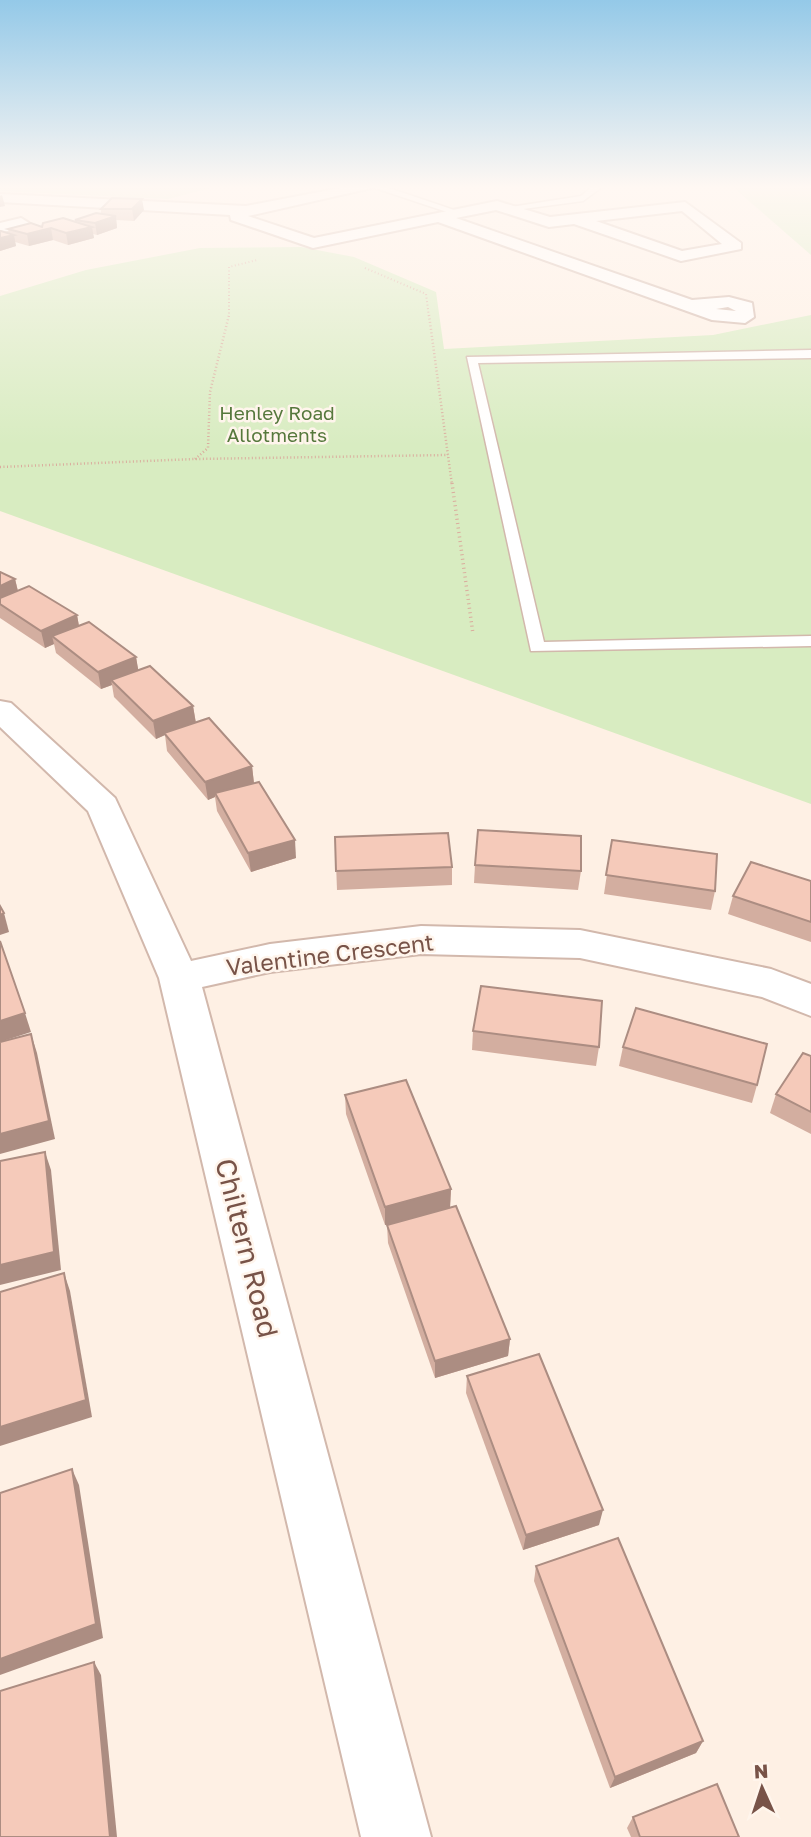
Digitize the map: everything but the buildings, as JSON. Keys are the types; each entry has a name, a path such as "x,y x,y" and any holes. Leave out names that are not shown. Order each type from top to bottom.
{"street":[{"path":"597,273 691,306"},
{"name":"Chiltern Road","path":"0,710 103,806 179,978 396,1837"},
{"name":"Valentine Crescent","path":"179,978 270,958 421,940 580,944 771,984 811,1001"}],"lane":[{"path":"811,354 471,360 537,648 811,641"}],"path":[{"path":"195,459 208,447 210,391 229,317 229,273"},
{"path":"376,273 426,294 473,634"},
{"path":"0,467 195,459 448,455"}],"green space":[{"name":"Henley Road Allotments","path":"77,273 391,273 436,292 444,349 713,335 811,315 811,804 0,511 0,296"}]}
